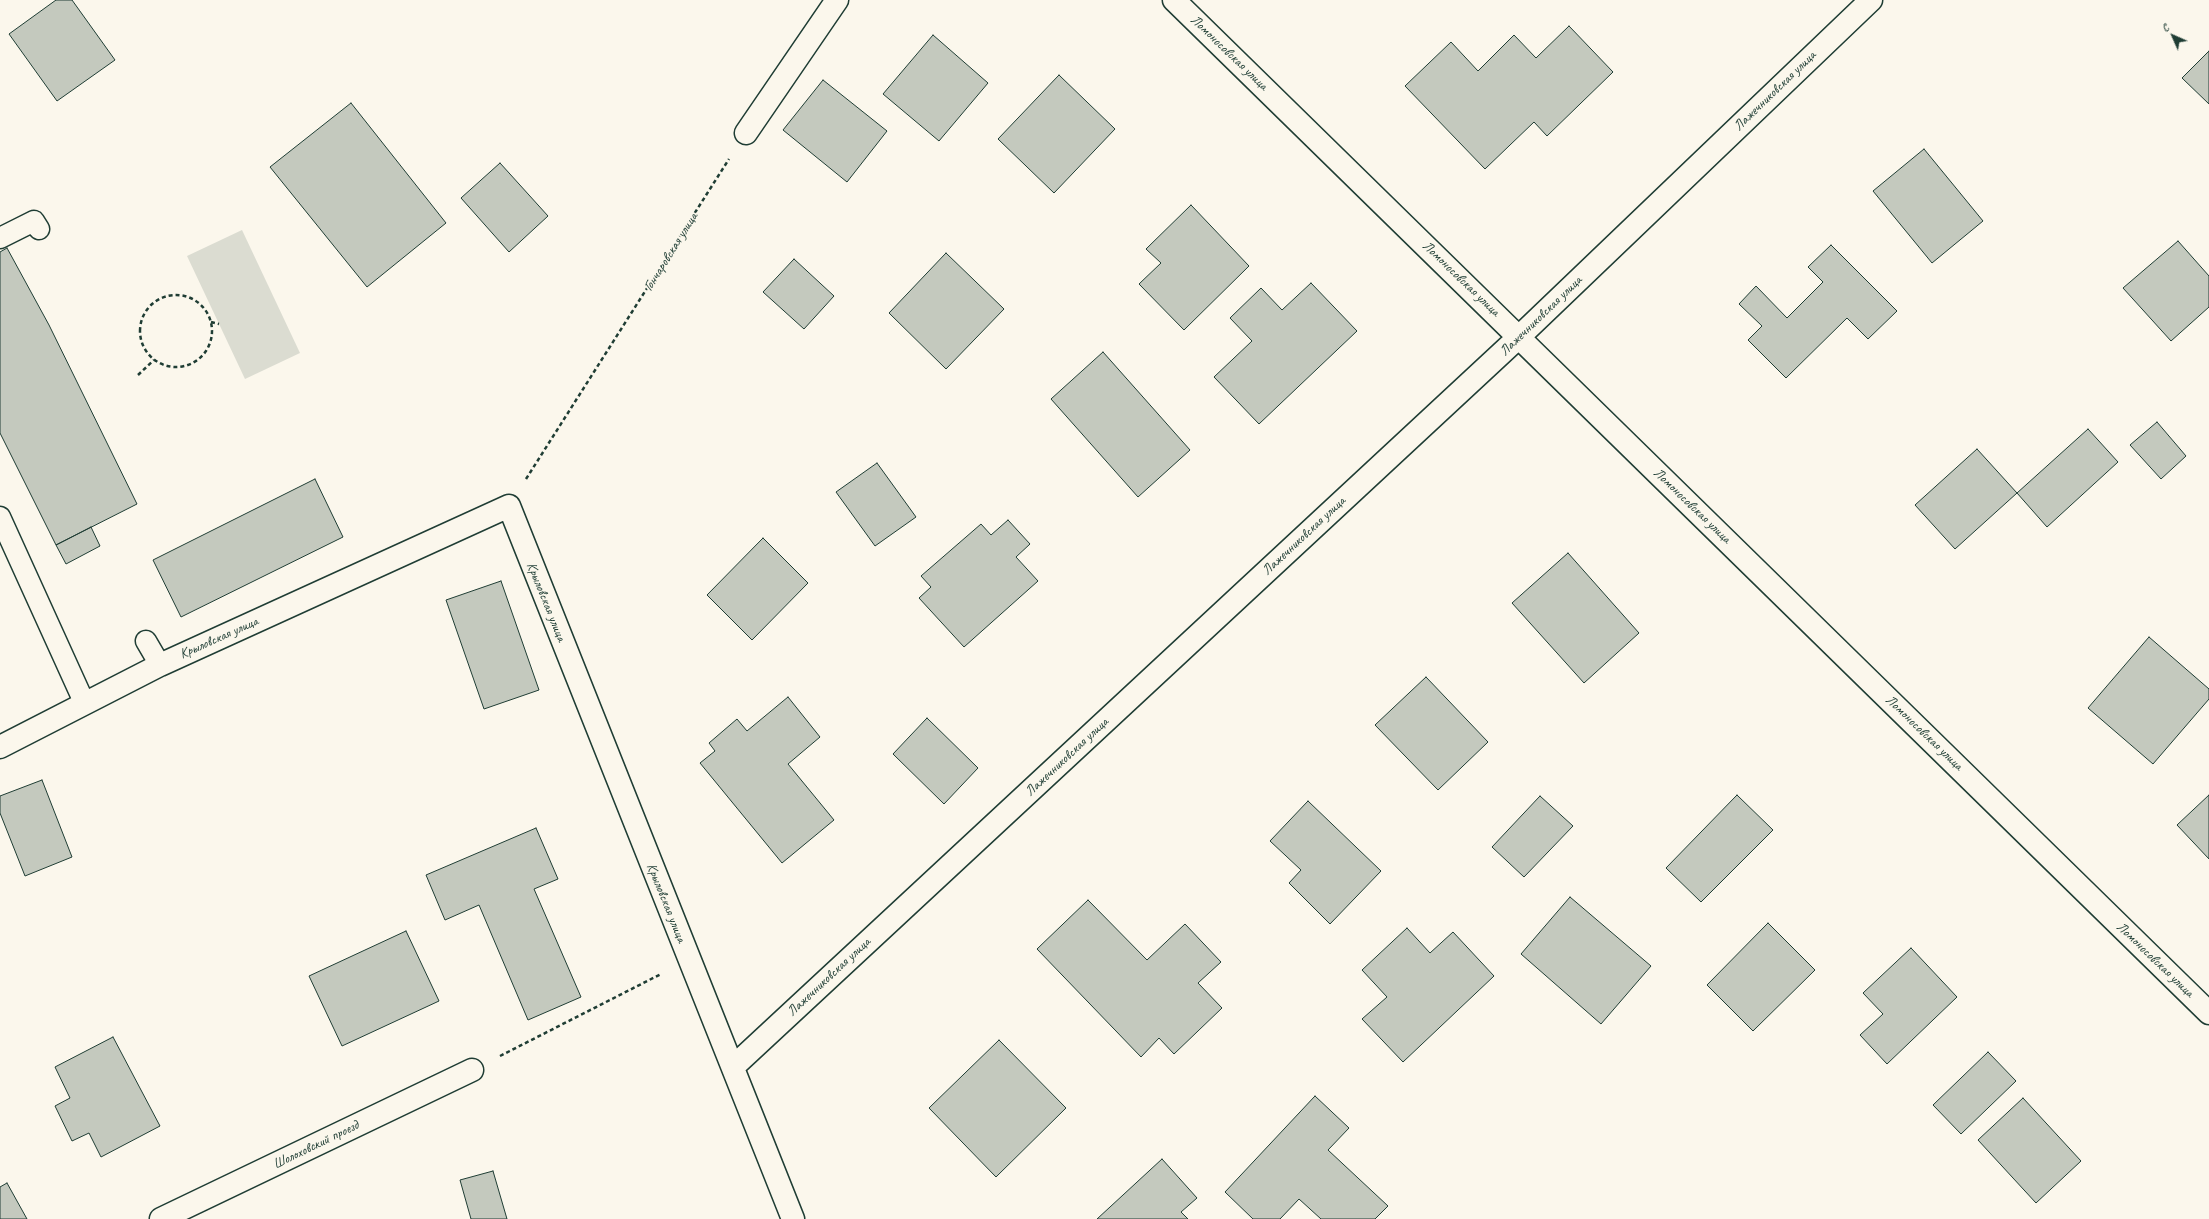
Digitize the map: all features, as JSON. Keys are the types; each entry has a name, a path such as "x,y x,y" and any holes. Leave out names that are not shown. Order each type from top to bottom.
{"street":[{"path":"746,134 837,0"},
{"name":"Ломоносовская улица","path":"1174,0 1520,336 2209,1013"},
{"name":"Лажечниковская улица","path":"732,1067 1520,336 1871,0"},
{"name":"Крыловская улица","path":"0,747 84,702 160,665 509,506 688,960 793,1219"},
{"name":"Шолоховский проезд","path":"161,1219 472,1070"}],"lane":[{"path":"0,238 34,221 39,229"},
{"path":"0,517 84,702"},
{"path":"146,641 160,665"}],"path":[{"name":"Гончаровская улица","path":"509,506 746,134"},
{"path":"177,294 186,296 202,306 211,322 212,339 207,350 198,360 187,366 175,367 154,360 145,351 141,339 140,323 145,312 154,302 165,297 177,294"},
{"path":"211,322 219,324"},
{"path":"138,375 154,360"},
{"path":"472,1070 688,960"}],"shaded area":[{"path":"242,230 300,353 245,379 187,256"}],"building":[{"path":"56,0 72,0 115,60 57,101 9,34"},
{"path":"1569,26 1613,72 1547,136 1534,122 1485,169 1405,86 1451,42 1478,71 1514,35 1536,58"},
{"path":"933,35 988,83 939,141 883,94"},
{"path":"2209,51 2209,104 2182,78"},
{"path":"1059,75 1115,129 1054,193 998,139"},
{"path":"823,80 887,131 847,182 783,130"},
{"path":"351,103 446,223 367,287 270,167"},
{"path":"1924,149 1983,221 1932,263 1873,191"},
{"path":"500,163 548,216 509,252 461,198"},
{"path":"1191,205 1249,266 1184,330 1139,284 1161,263 1146,249"},
{"path":"2178,241 2209,276 2209,307 2171,341 2123,288"},
{"path":"1831,245 1897,311 1868,339 1847,318 1786,378 1748,340 1762,326 1739,304 1756,286 1787,318 1823,282 1808,267"},
{"path":"7,248 49,325 137,504 56,545 0,433 0,252"},
{"path":"946,253 1004,309 946,369 889,313"},
{"path":"794,259 834,296 804,329 763,292"},
{"path":"1311,283 1357,331 1259,424 1214,377 1252,341 1230,318 1261,288 1282,310"},
{"path":"1103,352 1190,450 1138,497 1051,399"},
{"path":"2157,422 2186,456 2161,479 2130,445"},
{"path":"2088,429 2118,462 2047,527 2017,493"},
{"path":"1977,449 2017,493 1955,549 1915,505"},
{"path":"877,463 916,517 875,546 836,492"},
{"path":"315,479 343,537 181,617 153,560"},
{"path":"1008,520 1030,544 1016,557 1038,581 964,647 919,598 931,587 921,576 981,524 991,535"},
{"path":"91,527 100,546 66,564 56,545"},
{"path":"763,538 808,583 752,640 707,595"},
{"path":"1568,553 1639,633 1584,683 1512,603"},
{"path":"501,581 539,690 484,709 446,600"},
{"path":"2149,637 2209,689 2209,699 2153,764 2088,708"},
{"path":"1426,677 1488,742 1438,790 1375,725"},
{"path":"788,697 820,737 788,764 834,820 782,863 700,763 715,751 709,743 737,719 747,731"},
{"path":"927,718 978,768 944,804 893,754"},
{"path":"42,780 72,857 25,876 0,813 0,796"},
{"path":"1737,795 1773,830 1701,902 1666,868"},
{"path":"2209,795 2209,859 2177,825"},
{"path":"1540,796 1573,826 1524,877 1492,847"},
{"path":"1308,801 1381,871 1330,924 1289,883 1301,870 1270,841"},
{"path":"536,828 558,879 534,889 581,997 528,1020 479,905 445,920 426,875"},
{"path":"1570,897 1651,966 1601,1024 1521,954"},
{"path":"1088,900 1147,960 1185,924 1221,962 1198,983 1222,1008 1174,1054 1159,1038 1141,1057 1037,949"},
{"path":"1768,923 1815,970 1753,1031 1707,985"},
{"path":"1407,928 1430,953 1453,932 1494,976 1403,1062 1362,1019 1387,997 1362,970"},
{"path":"406,931 439,1001 342,1046 309,976"},
{"path":"1911,948 1957,997 1887,1064 1860,1035 1883,1014 1863,993"},
{"path":"113,1037 160,1126 101,1157 89,1133 72,1141 55,1106 70,1098 55,1067"},
{"path":"999,1040 1066,1108 996,1177 929,1108"},
{"path":"1988,1052 2016,1081 1961,1134 1933,1105"},
{"path":"1315,1096 1349,1128 1328,1150 1388,1206 1375,1219 1321,1219 1299,1199 1280,1219 1253,1219 1225,1192"},
{"path":"2023,1098 2081,1161 2036,1203 1978,1140"},
{"path":"1162,1159 1197,1198 1181,1212 1188,1219 1097,1219"},
{"path":"493,1171 507,1219 471,1219 460,1180"},
{"path":"7,1183 27,1219 0,1219 0,1187"}]}
